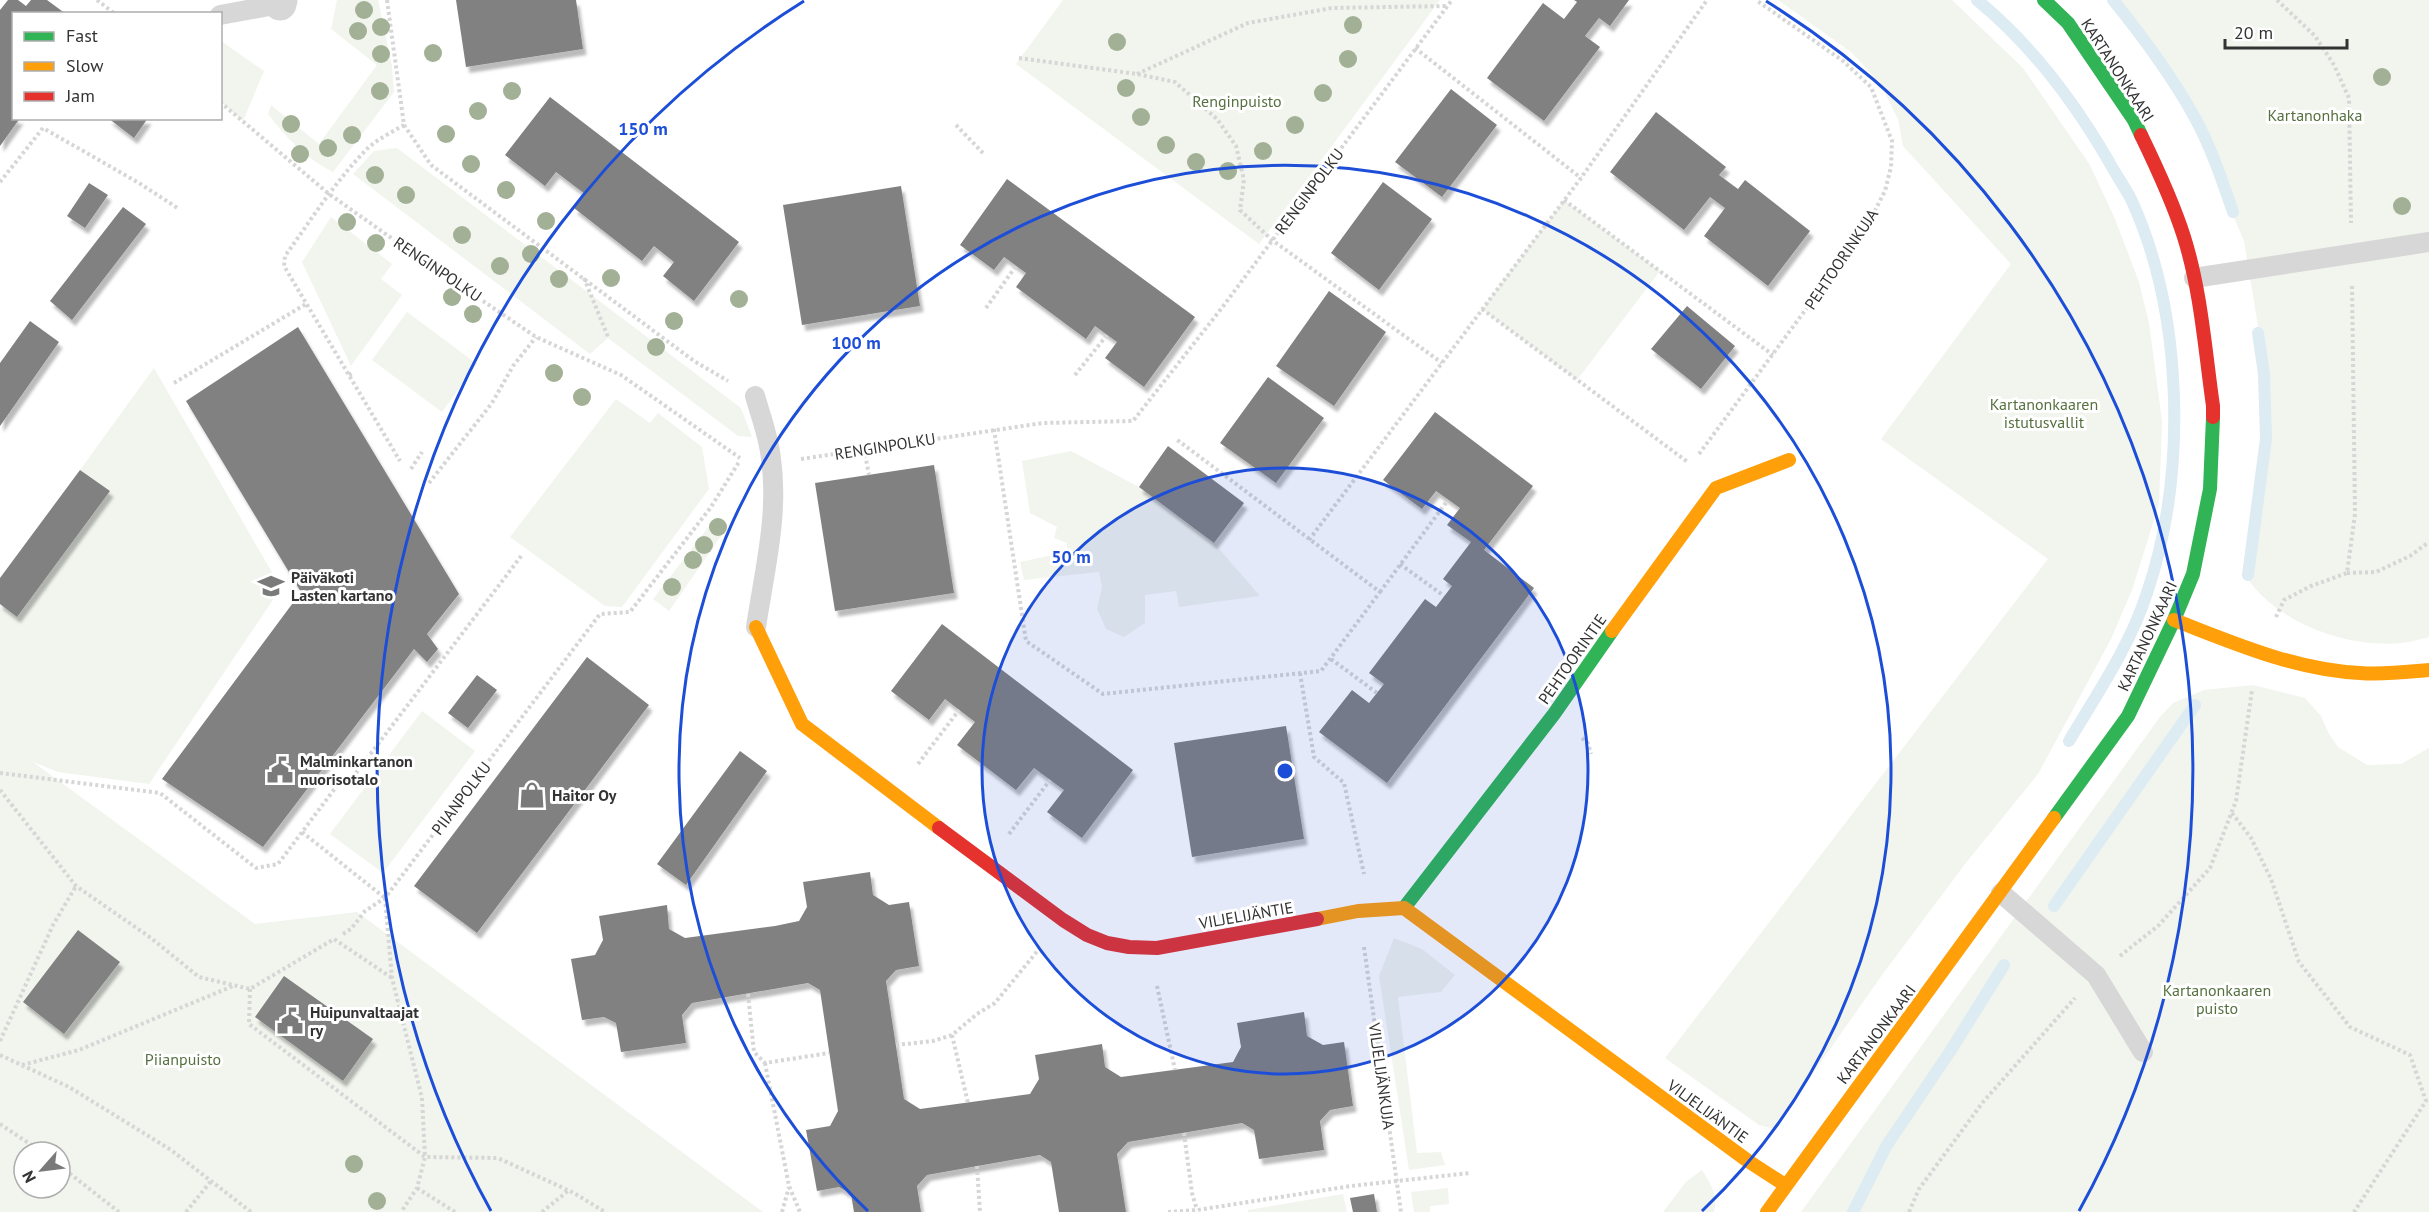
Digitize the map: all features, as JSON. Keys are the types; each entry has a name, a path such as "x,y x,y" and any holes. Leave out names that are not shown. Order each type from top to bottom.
{"street":[{"name":"KARTANONKAARI","path":"1767,1212 2128,716 2174,620 2193,574 2210,489 2213,406 2194,278 2184,237 2160,174 2134,120 2068,23 2044,0"},
{"path":"1716,488 1790,460"},
{"name":"PEHTOORINTIE","path":"1404,908 1554,714 1716,488"},
{"path":"2174,620 2262,654 2328,672 2365,675 2404,674 2429,670"},
{"name":"VILJELIJÄNTIE","path":"756,627 802,724 1063,920 1099,942 1127,948 1157,948 1358,911 1404,908 1748,1161 1785,1185"}],"lane":[{"path":"222,15 281,2"},
{"path":"2194,278 2429,242"},
{"path":"755,396 768,438 772,461 773,515 756,627"},
{"path":"2001,893 2096,975 2143,1052"}],"path":[{"path":"97,0 112,12"},
{"path":"387,0 404,125 431,165 694,362 755,396"},
{"name":"RENGINPOLKU","path":"222,104 329,194 536,337 621,375 741,459 788,461 1043,423 1133,421 1452,0"},
{"path":"1309,540 1581,178 1707,0"},
{"name":"PEHTOORINKUJA","path":"1564,200 1773,355 1866,228 1885,191 1891,167 1892,141 1871,87 1843,61 1756,0"},
{"path":"2277,0 2315,36 2334,65 2349,98 2355,514 2347,573"},
{"path":"1137,74 1248,23 1332,8 1448,6"},
{"path":"1415,48 1581,178"},
{"path":"1019,58 1137,74 1175,82 1217,119 1236,147 1244,180 1240,210 1272,240 1442,363"},
{"path":"400,460 284,266 285,256 329,194 370,147 404,125"},
{"path":"956,125 983,153"},
{"path":"0,182 43,128 139,183 179,209"},
{"path":"986,308 1016,266"},
{"path":"584,278 608,337"},
{"path":"174,383 306,304"},
{"path":"1482,309 1691,464 1716,488"},
{"path":"1075,375 1107,335"},
{"path":"429,483 492,403 513,366 536,337"},
{"path":"349,375 354,372"},
{"path":"994,429 1026,640 1103,694 1321,671 1448,500"},
{"path":"1176,439 1380,592"},
{"path":"864,449 868,475"},
{"path":"411,469 422,452"},
{"name":"PIIANPOLKU","path":"384,898 600,614 630,612 711,507 741,459"},
{"path":"2279,609 2284,600 2312,586 2347,573 2376,572 2410,556 2429,542"},
{"path":"0,773 160,793 256,868 278,864 336,786 356,773 522,555"},
{"path":"1400,564 1444,596"},
{"path":"1331,659 1377,693"},
{"path":"1300,673 1314,757 1344,783 1366,884"},
{"path":"918,765 959,710"},
{"path":"1002,843 1050,780"},
{"path":"0,790 75,886 151,938 199,977 250,989 334,939 392,978"},
{"path":"2232,812 2251,838 2271,879 2299,962 2350,1027 2410,1055 2426,1101 2354,1212"},
{"path":"302,832 384,898 392,978 422,1098 425,1157 417,1188 401,1212"},
{"path":"0,1041 53,925 75,886"},
{"path":"343,934 351,929 365,911 384,898"},
{"name":"VILJELIJÄNKUJA","path":"1362,939 1401,1212"},
{"path":"896,1045 933,1041 952,1035 977,1014 995,1003 1041,947"},
{"path":"1156,984 1175,1070"},
{"path":"22,1065 79,1050 234,985"},
{"path":"250,989 249,1024 425,1157 498,1158 569,1190 604,1212"},
{"path":"748,994 754,1052 765,1063 789,1186 801,1212"},
{"path":"952,1035 968,1103"},
{"path":"765,1063 829,1053"},
{"path":"0,1055 69,1087 171,1150 250,1212"},
{"path":"0,1124 24,1140"},
{"path":"1184,1133 1192,1193 1197,1210"},
{"path":"977,1166 980,1212"},
{"path":"1168,1212 1197,1210 1351,1186 1470,1173"},
{"path":"72,1175 119,1212"},
{"path":"186,1212 211,1181"},
{"path":"782,1212 789,1186"},
{"path":"417,1188 456,1212"},
{"path":"542,1212 569,1190"}],"green space":[{"path":"337,0 378,0 392,66 394,92 333,172 314,161 297,147 268,114 271,105 319,144 377,65 331,29"},
{"name":"Renginpuisto","path":"1063,0 1440,0 1259,244 1016,64"},
{"name":"Kartanonkaaren istutusvallit","path":"1778,0 1952,0 2023,68 2090,165 2115,219 2139,282 2149,323 2162,421 2159,504 2132,590 2111,639 2038,774 1965,864 1882,975 1774,1129 1759,1125 1665,1058 2048,559 1881,439 2011,264 1903,146 1898,119 1880,83 1851,52"},
{"name":"Kartanonhaka","path":"2111,0 2429,0 2429,637 2402,643 2380,643 2358,641 2314,629 2275,607 2258,592 2245,575 2258,492 2264,415 2259,332 2244,241 2195,126 2149,49"},
{"path":"222,42 264,71 243,121 222,103"},
{"path":"397,148 741,408 752,437 738,436 608,338 590,354 353,174 374,151"},
{"path":"1564,200 1660,271 1577,380 1482,309"},
{"path":"331,217 392,264 381,279 402,295 351,366 302,262"},
{"path":"407,312 477,364 442,412 372,360"},
{"name":"Piianpuisto","path":"154,368 281,588 149,784 58,772 33,762 255,924 357,912 763,1212 0,1212 0,604 110,491 80,470"},
{"path":"616,399 650,423 658,413 702,447 709,489 622,607 605,606 510,537"},
{"path":"1071,451 1139,487 1214,543 1260,596 1179,607 1176,591 1145,595 1145,623 1124,637 1106,629 1097,609 1102,587 1099,572 1024,580 1020,562 1067,552 1067,543 1054,538 1057,527 1030,513 1022,461"},
{"path":"716,517 728,526 669,611 653,599"},
{"name":"Kartanonkaaren puisto","path":"2253,685 2305,698 2321,716 2338,747 2367,765 2401,764 2429,748 2429,1212 1801,1212 2160,717 2173,703 2204,690"},
{"path":"422,711 475,751 383,873 330,834"},
{"path":"1394,938 1422,949 1455,975 1441,992 1398,997 1417,1153 1441,1152 1445,1165 1409,1170 1379,976"},
{"path":"1702,1170 1714,1195 1714,1212 1663,1212 1686,1182"},
{"path":"1448,1188 1449,1204 1430,1206 1430,1212 1414,1212 1411,1192"},
{"path":"1343,1194 1347,1212 1248,1212 1248,1210"}],"building":[{"path":"8,0 18,0 26,6 31,0 47,0 63,12 12,12 12,120 19,120 0,146 0,10"},
{"path":"456,0 576,0 583,49 466,67"},
{"path":"1574,0 1629,0 1610,26 1599,18 1585,36 1600,47 1544,121 1487,78 1543,3 1564,19 1577,2"},
{"path":"1451,89 1497,125 1442,197 1395,162"},
{"path":"550,97 739,242 694,301 663,276 674,262 654,246 642,261 574,208 585,194 556,172 545,186 505,155"},
{"path":"1656,112 1726,167 1719,175 1738,189 1745,180 1810,231 1768,286 1704,236 1725,208 1710,197 1684,230 1610,172"},
{"path":"111,120 147,120 134,138"},
{"path":"1007,179 1195,317 1144,387 1105,358 1117,342 1095,326 1086,339 1016,287 1026,273 1004,257 994,270 960,245"},
{"path":"1383,182 1432,219 1379,290 1331,253"},
{"path":"89,183 108,195 85,228 67,216"},
{"path":"901,186 920,306 802,325 783,205"},
{"path":"123,207 146,224 72,320 50,301"},
{"path":"1329,291 1386,332 1334,406 1276,366"},
{"path":"1687,306 1735,346 1701,389 1651,349"},
{"path":"30,321 59,342 0,426 0,363"},
{"path":"298,327 459,594 427,634 438,649 427,662 414,649 263,847 162,779 301,592 186,401"},
{"path":"1268,377 1324,418 1276,483 1220,443"},
{"path":"1435,412 1533,486 1484,550 1534,588 1387,783 1319,732 1352,690 1369,703 1384,684 1369,673 1425,599 1436,607 1452,586 1443,579 1471,542 1447,525 1460,508 1436,491 1422,509 1383,480"},
{"path":"1168,446 1244,503 1214,543 1139,487"},
{"path":"934,465 954,593 835,611 815,483"},
{"path":"80,470 110,491 17,617 0,604 0,578"},
{"path":"942,624 1133,770 1082,838 1047,812 1064,790 1034,768 1016,790 957,745 975,722 945,699 929,720 891,691"},
{"name":"Haitor Oy","path":"587,657 649,705 477,933 414,886"},
{"path":"477,675 497,690 468,728 448,713"},
{"path":"1286,726 1304,839 1192,857 1174,743"},
{"path":"740,751 767,771 686,885 657,864"},
{"path":"870,872 873,895 889,905 909,902 919,966 896,970 886,981 904,1099 920,1109 1030,1094 1039,1079 1035,1055 1102,1044 1105,1067 1121,1077 1233,1062 1241,1047 1237,1023 1304,1012 1307,1036 1323,1045 1344,1042 1353,1106 1330,1110 1320,1121 1324,1150 1259,1159 1254,1130 1242,1123 1128,1142 1117,1154 1126,1212 1059,1212 1051,1162 1040,1155 927,1175 917,1186 921,1212 854,1212 851,1194 839,1187 817,1191 806,1130 830,1126 838,1111 820,990 808,983 692,1003 682,1015 686,1043 621,1052 616,1023 604,1017 582,1020 571,959 595,955 603,940 599,916 667,905 669,929 685,938 775,926 799,921 807,907 803,882"},
{"path":"78,930 120,962 64,1034 23,1002"},
{"path":"284,976 373,1039 343,1081 255,1017"},
{"path":"1374,1194 1377,1212 1353,1212 1350,1198"}],"waterway":[{"path":"1977,0 2015,35 2050,74 2095,138 2131,199 2149,244 2170,343 2174,395 2173,447 2169,498 2160,547 2147,593 2132,632 2069,741"},
{"path":"2113,0 2157,57 2195,118 2211,152 2233,212"},
{"path":"2248,575 2266,439 2264,374 2258,333"},
{"path":"2054,906 2195,705"},
{"path":"1853,1212 1887,1145 1951,1050 2004,965"}],"traffic: fast":[{"path":"2044,0 2068,23 2134,120 2141,135"},
{"path":"2054,818 2128,716 2174,620 2193,574 2210,489 2213,417"},
{"path":"1404,908 1554,714 1612,631"}],"traffic: slow":[{"path":"1612,631 1716,488 1789,460"},
{"path":"2174,620 2265,654 2312,667 2369,674 2429,670"},
{"path":"756,627 802,724 939,828"},
{"path":"1767,1212 2054,818"},
{"path":"1317,919 1358,911 1404,908 1748,1161 1785,1185"}],"traffic: jam":[{"path":"2141,135 2170,198 2190,257 2202,321 2213,417"},
{"path":"939,828 1063,920 1087,935 1107,943 1157,948 1317,919"}],"place":[{"name":"Päiväkoti Lasten kartano","path":"271,586"},
{"name":"Malminkartanon nuorisotalo","path":"280,770"},
{"name":"Haitor Oy","path":"532,795"},
{"name":"Huipunvaltaajat ry","path":"290,1021"}]}
